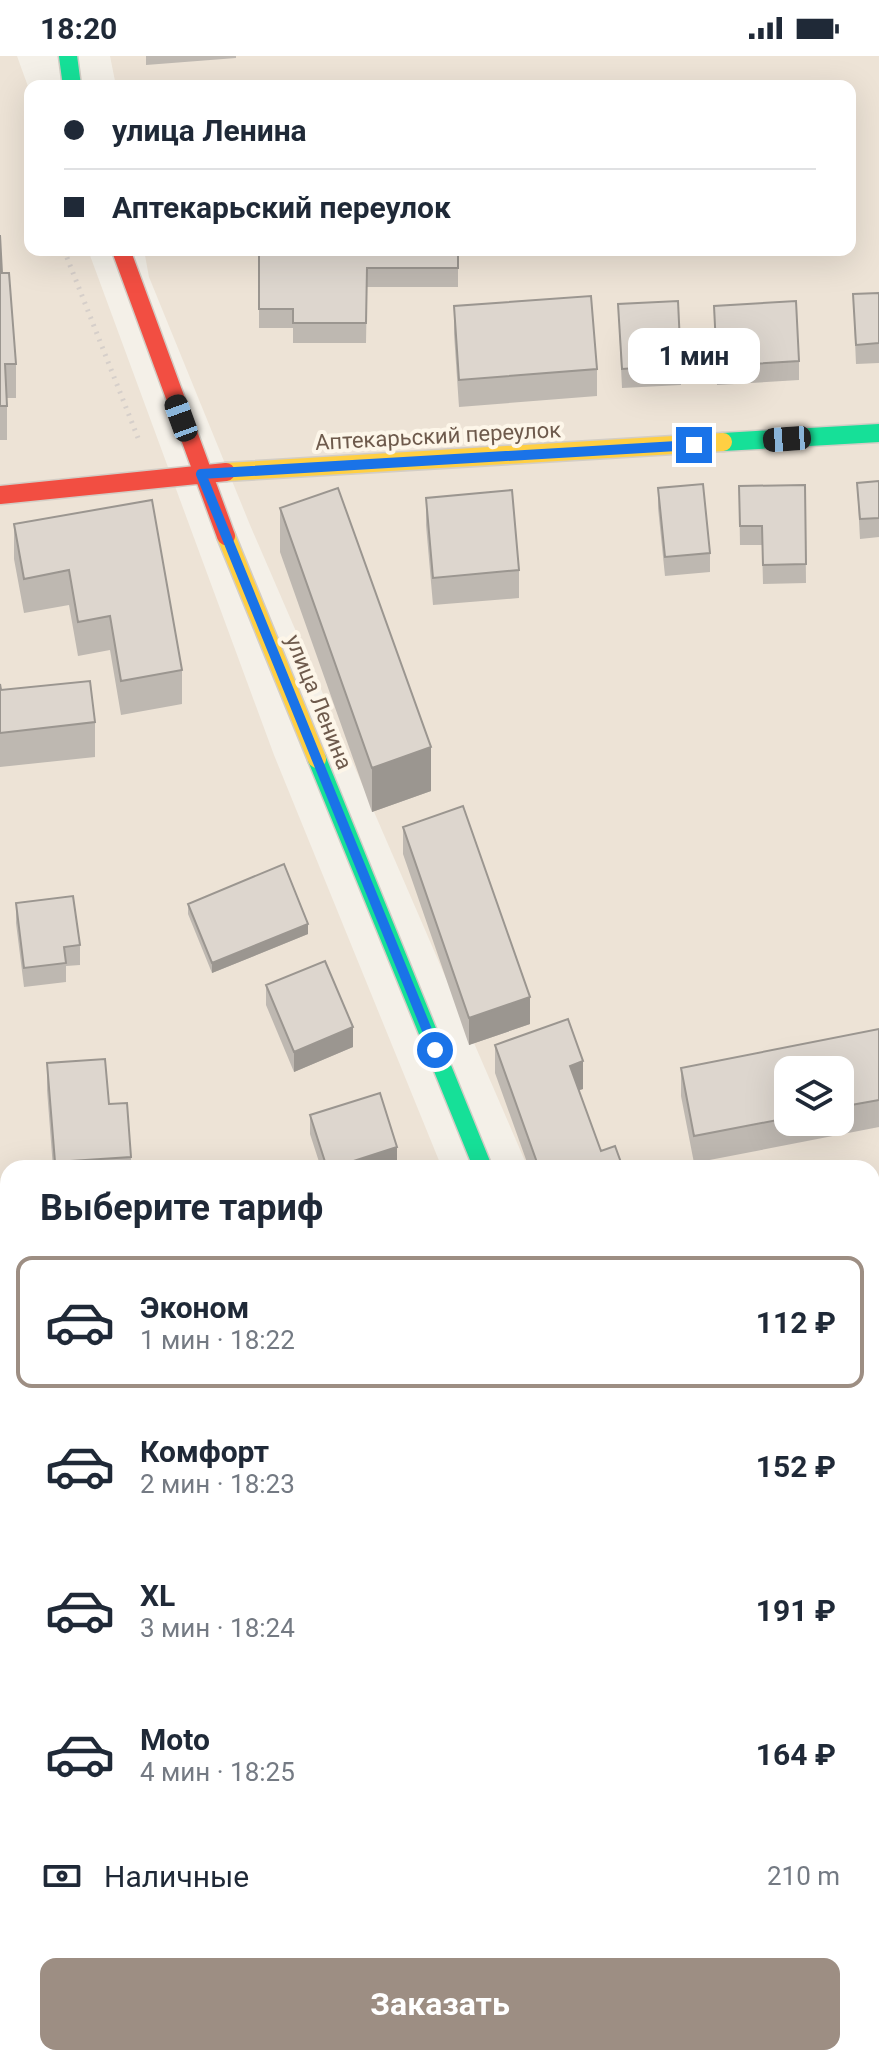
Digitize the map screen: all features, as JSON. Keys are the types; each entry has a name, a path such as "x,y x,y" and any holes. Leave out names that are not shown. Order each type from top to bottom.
{"main road":[{"path":"68,56 71,80"},
{"name":"улица Ленина","path":"123,256 201,474 480,1160"},
{"name":"Аптекарьский переулок","path":"0,495 201,474 879,433"}],"path":[{"path":"66,256 109,369 156,479"}],"shaded area":[{"path":"0,56 17,56 26,80 24,256 90,256 274,755 439,1160 0,1160"},
{"path":"110,56 879,56 879,1160 525,1160 250,525 149,277 145,256 856,256 856,80 115,80"}],"building":[{"path":"0,235 2,273 9,273 16,364 5,364 7,406 0,406"},
{"path":"259,256 458,256 458,268 367,268 366,323 293,323 293,309 259,309"},
{"path":"879,293 879,343 856,345 853,294"},
{"path":"591,296 597,369 459,380 454,306"},
{"path":"678,301 681,365 622,369 618,304"},
{"path":"796,301 799,361 717,366 714,306"},
{"path":"879,481 879,518 860,519 857,483"},
{"path":"703,484 710,553 665,557 658,488"},
{"path":"805,485 806,564 763,565 762,526 740,526 739,486"},
{"path":"338,488 431,747 372,768 280,508"},
{"path":"512,490 519,570 433,578 426,498"},
{"path":"152,500 182,670 121,681 110,616 78,622 69,570 24,579 14,524"},
{"path":"90,681 95,722 0,733 0,684 1,690"},
{"path":"463,806 530,997 469,1018 403,827"},
{"path":"284,864 308,924 212,963 188,904"},
{"path":"73,896 80,945 64,947 66,963 24,968 16,903"},
{"path":"325,961 353,1027 294,1052 266,985"},
{"path":"568,1019 583,1061 570,1066 601,1151 615,1146 620,1160 536,1160 495,1045"},
{"path":"879,1029 879,1100 854,1104 854,1056 774,1056 774,1121 694,1136 681,1068"},
{"path":"105,1059 109,1104 127,1103 131,1157 55,1160 47,1063"},
{"path":"380,1093 397,1147 357,1160 324,1160 310,1115"}],"traffic: fast":[{"path":"68,56 71,80"},
{"path":"723,442 879,433"},
{"path":"317,759 480,1160"}],"traffic: slow":[{"path":"226,472 723,442"},
{"path":"226,536 317,759"}],"traffic: jam":[{"path":"123,256 226,536"},
{"path":"0,495 226,472"}],"route":[{"path":"435,1050 201,474 694,445"}]}
